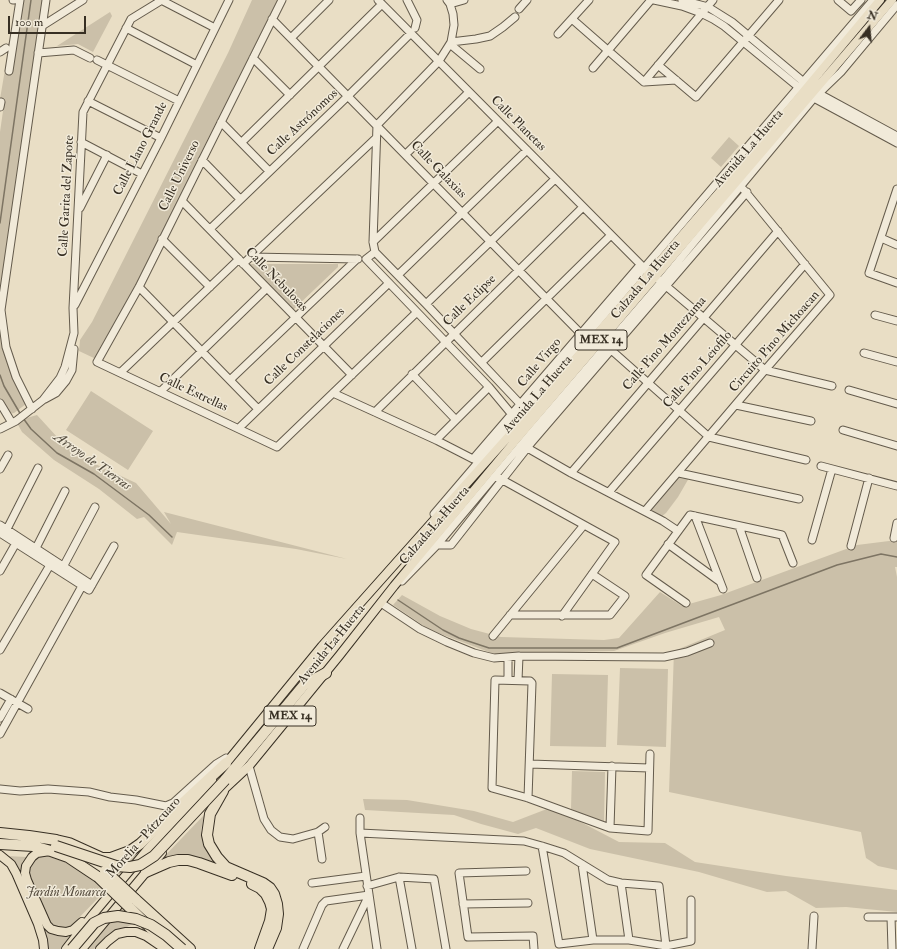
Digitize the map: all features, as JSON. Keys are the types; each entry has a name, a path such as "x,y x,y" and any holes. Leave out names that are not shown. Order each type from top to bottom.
{"highway":[{"path":"0,838 45,843 119,867 140,865 154,856 225,780 304,685 326,673"},
{"path":"0,844 55,846 69,843 102,858 111,858 130,851 140,844 186,799 226,763"},
{"path":"223,791 210,814 207,834 209,844 217,858 226,867 263,883 270,888 274,894 278,914 276,928 267,949"},
{"path":"0,834 29,836 55,846 68,857 101,874 132,903 190,949"},
{"path":"146,872 169,862 188,860 199,862 235,876 260,888 266,894 272,909 270,921 260,949"},
{"path":"132,903 172,949"},
{"path":"72,949 94,923 106,917 119,916 136,919 151,925 166,935 182,949"}],"main road":[{"name":"Avenida La Huerta","path":"223,791 249,766 326,673 380,603 514,441 522,426 524,409 585,338 652,275 738,183 809,91 869,9 880,0"},
{"name":"Avenida La Huerta","path":"522,426 530,423 603,343 652,275 809,91 892,0"},
{"name":"Avenida La Huerta","path":"226,763 322,646 400,559 514,441"},
{"name":"Morelia - Pátzcuaro","path":"66,949 147,850 206,788 226,763"},
{"name":"MEX 14","path":"82,949 170,844 223,791"},
{"path":"55,846 32,856 26,866 25,873 47,925 52,929 66,932 74,930 94,913"},
{"path":"0,855 11,864 16,873 38,924 44,949"},
{"path":"100,949 117,934 126,932 136,932 146,936 165,949"}],"street":[{"path":"9,71 20,0"},
{"path":"0,429 14,422 30,410 16,377 6,347 1,310 38,52 48,0"},
{"path":"42,26 83,0"},
{"path":"161,0 215,28"},
{"name":"Calle Garita del Zapote","path":"30,410 43,400 56,393 66,381 68,369 74,354 73,308 83,112 131,19 161,0"},
{"name":"Calle Llano Grande","path":"73,308 161,138 229,0"},
{"name":"Calle Universo","path":"98,362 139,287 282,0"},
{"path":"292,38 329,0"},
{"path":"407,0 417,20 413,30"},
{"path":"464,0 449,2 453,14 454,25 451,43 439,61 377,125 374,252 482,362 524,409 530,423"},
{"path":"519,9 527,0"},
{"path":"558,34 589,0"},
{"path":"593,68 653,0 682,6 701,13 745,39 809,91 897,143"},
{"path":"682,0 708,7 732,22 745,39"},
{"path":"644,82 713,0"},
{"path":"658,65 696,97 779,0"},
{"path":"838,0 851,11 860,0"},
{"path":"869,9 873,0"},
{"path":"242,142 320,66 380,2"},
{"name":"Calle Planetas","path":"380,2 413,30 439,61 611,236 652,275 765,370"},
{"path":"809,91 841,72 897,5"},
{"path":"451,43 490,36 515,16"},
{"name":"Calle Galaxias","path":"272,19 320,66 585,338"},
{"path":"572,19 644,82 676,80"},
{"path":"126,28 197,65"},
{"name":"Calle Astrónomos","path":"210,229 348,96 413,30"},
{"path":"451,43 480,69"},
{"path":"38,52 74,50 90,58"},
{"path":"253,58 290,96"},
{"path":"97,60 179,101"},
{"path":"809,91 897,136"},
{"path":"406,154 469,92"},
{"path":"88,101 161,138"},
{"path":"374,242 498,121"},
{"path":"221,122 269,171"},
{"path":"121,372 210,287 241,261 251,257 376,138"},
{"path":"82,142 142,174"},
{"path":"398,275 527,150"},
{"path":"78,212 108,155"},
{"path":"202,160 240,199"},
{"path":"426,304 554,178"},
{"name":"Circuito Pino Michoacan","path":"645,511 830,295 738,183"},
{"path":"897,189 894,206 881,235 869,273 897,283"},
{"name":"Calzada La Huerta","path":"436,545 451,545 528,448 612,350 652,275 746,192"},
{"name":"Calle Nebulosas","path":"182,201 352,375"},
{"name":"Calle Eclipse","path":"375,412 583,207"},
{"name":"Calle Pino Montezuma","path":"571,473 778,231"},
{"path":"881,235 897,245"},
{"path":"482,362 611,236"},
{"path":"162,239 210,287"},
{"path":"251,257 366,259 374,252"},
{"path":"230,380 357,259"},
{"path":"366,259 489,387 522,426"},
{"name":"Calle Pino Leiofilo","path":"609,492 805,264"},
{"name":"Calle Virgo","path":"436,440 474,459 522,426 524,409 585,338 652,275"},
{"name":"Calle Constelaciones","path":"239,428 389,283"},
{"path":"139,287 258,409"},
{"path":"161,391 267,288"},
{"path":"417,312 334,393 436,440 489,387"},
{"path":"875,315 897,321"},
{"path":"603,343 709,437 806,460"},
{"name":"Calzada La Huerta","path":"400,559 408,546 603,343"},
{"path":"864,353 897,362"},
{"name":"Calle Estrellas","path":"98,362 277,447 334,393"},
{"path":"765,370 832,386"},
{"path":"412,374 456,420"},
{"path":"849,390 897,404"},
{"path":"0,404 14,422"},
{"path":"736,405 811,421"},
{"path":"842,430 897,446"},
{"path":"514,441 571,473 645,511 678,531"},
{"name":"Calzada La Huerta","path":"394,586 409,575 496,475 514,441"},
{"path":"0,469 8,454"},
{"path":"821,466 897,486"},
{"path":"4,532 38,468"},
{"path":"812,540 832,469"},
{"path":"678,472 799,498"},
{"path":"496,475 502,480 615,542 562,616"},
{"path":"851,546 869,478"},
{"path":"34,551 65,491"},
{"path":"62,568 95,507"},
{"path":"686,603 646,574 690,515 782,535 793,563"},
{"path":"695,516 723,589"},
{"path":"894,538 897,523"},
{"path":"0,525 4,532 16,543 34,551 50,565 62,568 82,586 89,590 114,546"},
{"path":"493,636 584,525"},
{"path":"739,526 757,578"},
{"path":"4,532 92,585"},
{"path":"0,571 16,543"},
{"path":"668,544 719,581"},
{"path":"0,650 50,565"},
{"path":"510,615 610,616 625,596 592,574"},
{"path":"0,734 82,586"},
{"path":"380,603 420,629 474,653 494,658 519,656 664,657 687,652 710,643"},
{"path":"518,680 519,656"},
{"path":"508,657 508,680"},
{"path":"528,798 531,682 518,680 496,680 494,682 492,788 528,798 610,828 648,831 650,754"},
{"path":"0,693 28,709"},
{"path":"0,718 11,699"},
{"path":"0,789 20,791 48,789 89,792 166,806 173,804 216,764 234,753"},
{"path":"530,764 649,768"},
{"path":"249,766 264,819 271,830 280,837 293,839 318,832 326,827"},
{"path":"610,828 612,766"},
{"path":"360,818 360,833 377,949"},
{"path":"318,832 322,859"},
{"path":"360,833 524,841 564,853 608,880 621,883 659,886 666,946"},
{"path":"542,846 559,944 577,946 593,940 628,940 666,946 691,940 691,900"},
{"path":"582,864 593,940"},
{"path":"526,871 459,872 468,937 533,936 534,949"},
{"path":"312,883 366,876"},
{"path":"368,886 400,877 434,879 446,949"},
{"path":"400,877 412,949"},
{"path":"621,883 628,940"},
{"path":"303,949 322,905 326,901 369,895"},
{"path":"344,949 369,895"},
{"path":"463,904 528,903"},
{"path":"812,949 814,916"},
{"path":"868,917 894,917 892,949"}],"green space":[{"path":"18,0 43,0 0,289 0,132 4,104 0,99 9,46 8,43 12,40"},
{"path":"252,0 278,0 138,281 96,359 79,351 80,340 92,322 228,53"},
{"path":"110,12 112,16 93,52 78,44 57,46"},
{"path":"729,137 739,146 721,167 711,158"},
{"path":"248,264 338,264 338,267 293,310"},
{"path":"0,327 26,404 14,413 9,414 0,398"},
{"path":"91,391 153,431 128,470 66,430"},
{"path":"37,415 58,438 91,462 136,483 171,524 164,512 347,559 296,549 177,532 172,545 144,517 137,519 99,489 54,460 22,432 16,421"},
{"path":"677,476 689,478 678,497 666,513 661,517 648,510"},
{"path":"897,540 897,567 895,567 897,577 897,870 878,866 866,858 861,832 669,792 674,651 725,630 719,617 665,633 614,651 497,655 430,630 393,605 402,595 440,616 471,629 501,637 604,640 619,638 660,592 682,606 721,595 857,545"},
{"path":"620,668 668,669 666,747 617,745"},
{"path":"552,674 608,675 606,747 550,746"},
{"path":"572,771 605,772 604,823 571,809"},
{"path":"363,799 407,800 474,811 513,822 552,807 619,842 665,843 695,862 786,876 897,890 897,912 846,907 816,908 786,891 767,892 699,872 590,849 536,828 518,834 454,815 365,810"},
{"path":"204,815 201,831 203,839 207,849 217,864 198,857 179,855 169,857 157,864"},
{"path":"157,834 119,875 105,862"},
{"path":"6,856 27,857 22,862 21,872 15,862"},
{"name":"Jardín Monarca","path":"38,856 47,856 65,862 82,872 101,887 103,893 71,926 66,929 59,928 50,922 30,880 28,866"},
{"path":"122,907 134,917 134,923 113,932 94,949 86,949"},
{"path":"44,929 51,934 70,937 61,949 49,949"}],"waterway":[{"name":"Arroyo de Tierras","path":"0,223 31,0"},
{"name":"Arroyo de Tierras","path":"0,375 4,386 21,415"},
{"name":"Arroyo de Tierras","path":"23,418 31,429 57,453 94,474 149,515 172,537"},
{"path":"398,600 443,630 459,638 489,648 617,648 837,565 881,554 897,557"}]}
